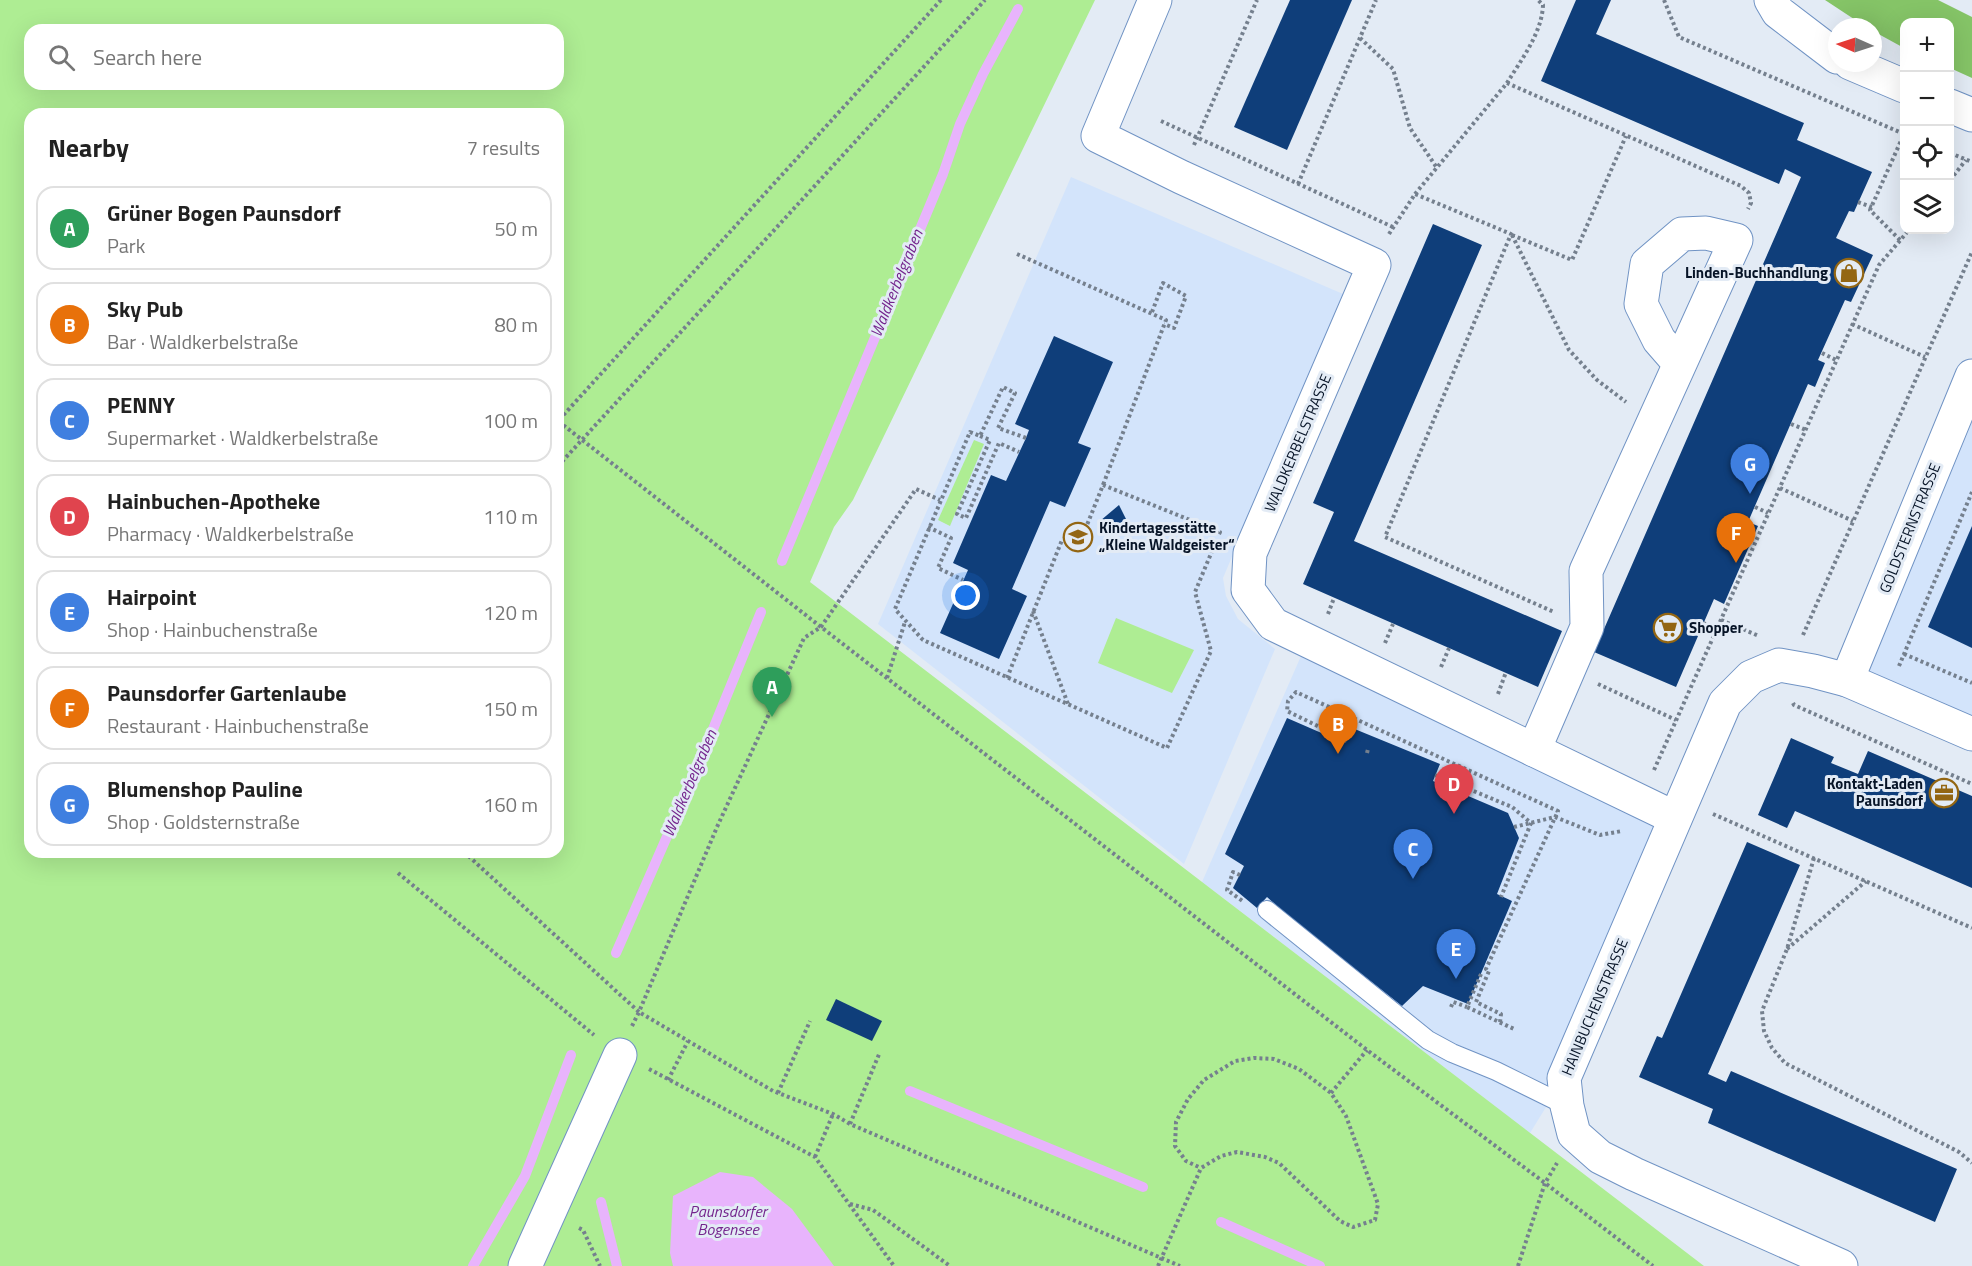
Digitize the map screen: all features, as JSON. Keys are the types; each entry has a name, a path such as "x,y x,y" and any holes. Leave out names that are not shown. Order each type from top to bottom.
{"street":[{"path":"1155,0 1098,136 1181,177 1374,264"},
{"path":"1771,0 1778,12 1828,50"},
{"path":"1872,72 1900,84"},
{"path":"1954,108 1972,116"},
{"path":"1534,750 1587,627 1586,571 1736,240 1706,233 1682,234 1647,264 1641,304 1659,340 1679,363"},
{"name":"WALDKERBELSTRASSE","path":"1374,264 1250,553 1248,590 1273,624 1640,802 1678,810"},
{"name":"GOLDSTERNSTRASSE","path":"1847,680 1972,376"},
{"path":"1789,655 1813,671 1847,680 1972,734"},
{"name":"HAINBUCHENSTRASSE","path":"1570,1120 1564,1078 1725,703 1751,677 1789,655"},
{"path":"525,1266 620,1055"},
{"path":"1570,1120 1600,1157 1841,1266"}],"lane":[{"path":"1267,910 1428,1040 1452,1053 1496,1071 1570,1120"}],"path":[{"path":"564,414 941,0"},
{"path":"564,460 985,0"},
{"path":"1181,177 1257,0"},
{"path":"1298,184 1376,0"},
{"path":"1374,264 1393,227 1415,194 1507,83 1533,39 1542,16 1543,5 1538,0"},
{"path":"1664,0 1679,37 1900,132"},
{"path":"1360,38 1393,69 1410,129 1437,168"},
{"path":"1507,83 1741,186 1749,194 1751,203 1736,240"},
{"path":"1161,122 1393,227"},
{"path":"1415,194 1572,260 1626,136"},
{"path":"1900,143 1870,210 1900,240"},
{"path":"1954,155 1972,162"},
{"path":"1954,175 1966,160"},
{"path":"1858,202 1872,207"},
{"path":"1511,234 1569,350 1597,380 1653,422"},
{"path":"1511,234 1385,537 1587,627"},
{"path":"1640,802 1879,265 1905,234"},
{"path":"1789,655 1853,522 1972,252"},
{"path":"1007,678 1062,540 1085,530 1166,320 1017,254"},
{"path":"1152,312 1163,283 1186,296 1174,328 1164,324"},
{"path":"1852,324 1926,357"},
{"path":"1822,353 1836,360"},
{"path":"980,436 1003,387 1015,393 998,428 1026,438"},
{"path":"1791,424 1806,430"},
{"path":"564,426 1366,1050 1545,1182 1653,1266"},
{"path":"1019,452 999,443 966,518 957,514 990,440 970,432 895,609 922,640 1167,748 1211,651 1195,592 1220,532 1103,485"},
{"path":"1780,488 1853,522"},
{"path":"620,1055 717,827 804,639 821,627 916,489 940,500"},
{"path":"1886,697 1972,492"},
{"path":"1755,507 1768,513"},
{"path":"928,527 951,538 938,568 963,580"},
{"path":"1033,612 1069,705"},
{"path":"1721,620 1744,630"},
{"path":"887,678 905,621"},
{"path":"1703,623 1717,628"},
{"path":"1383,649 1393,624"},
{"path":"1438,674 1449,648"},
{"path":"1904,654 1972,683"},
{"path":"1569,671 1676,720"},
{"path":"1496,699 1506,672"},
{"path":"1334,734 1322,731 1287,711 1288,701 1296,692 1558,811 1493,950 1486,969 1489,971 1476,1002 1501,1014 1500,1022"},
{"path":"1344,742 1355,720"},
{"path":"1413,753 1417,746"},
{"path":"1435,775 1512,807 1531,823"},
{"path":"1678,810 1814,858 1972,928"},
{"path":"1514,827 1555,817 1600,836"},
{"path":"1501,897 1531,823"},
{"path":"471,858 639,1012 687,1041 778,1093 833,1114 850,1124 1180,1266"},
{"path":"1814,858 1787,949 1762,1011 1764,1031 1772,1048 1785,1063 1959,1152 1972,1163"},
{"path":"1233,872 1240,875"},
{"path":"398,873 620,1055 815,1157 894,1266"},
{"path":"1787,949 1866,881"},
{"path":"1467,1007 1481,974"},
{"path":"1451,1007 1454,1002 1514,1029"},
{"path":"778,1093 810,1021"},
{"path":"668,1080 687,1041"},
{"path":"1331,1093 1366,1050"},
{"path":"850,1124 880,1052"},
{"path":"1158,1266 1201,1168 1221,1156 1237,1152 1279,1162 1340,1221 1353,1227 1375,1220 1378,1204 1346,1116 1331,1093 1299,1069 1274,1059 1254,1058 1235,1061 1216,1070 1188,1099 1176,1122 1175,1146 1186,1161 1201,1168"},
{"path":"815,1157 833,1114"},
{"path":"1518,1266 1545,1182 1570,1120"},
{"path":"849,1204 873,1210 950,1266"}],"shaded area":[{"name":"Kindertagesstätte „Kleine Waldgeister“","path":"1071,177 1343,294 1223,578 1226,596 1238,619 1275,649 1184,864 878,624"},
{"path":"1972,384 1972,733 1847,680"},
{"path":"1308,640 1675,818 1564,1078 1530,1133 1202,882"}],"green space":[{"path":"0,0 1095,0 853,500 834,527 810,582 1704,1266 0,1266"},
{"path":"1825,0 1938,0 1972,17 1972,78 1954,70 1954,18 1900,18 1900,46 1882,36 1882,18 1852,18"},
{"path":"974,440 984,444 950,526 938,520"},
{"path":"1116,618 1194,650 1172,693 1098,663"}],"water":[{"name":"Paunsdorfer Bogensee","path":"720,1172 753,1177 792,1209 834,1266 673,1266 670,1253 673,1196"}],"building":[{"path":"1290,0 1352,0 1287,150 1234,127"},
{"path":"1576,0 1611,0 1596,34 1804,123 1797,140 1872,172 1854,212 1849,211 1836,238 1873,255 1851,302 1845,300 1818,360 1825,363 1815,387 1808,384 1748,522 1758,526 1724,604 1714,599 1676,687 1594,652 1801,177 1785,169 1779,184 1541,81"},
{"path":"1433,224 1482,245 1354,541 1562,631 1538,687 1303,584 1334,512 1313,503"},
{"path":"1054,336 1113,362 1078,443 1091,448 1065,507 1050,501 1012,589 1027,596 999,659 940,633 968,570 953,563 991,475 1006,481 1026,438 1029,430 1015,424"},
{"path":"1119,505 1126,519 1107,532 1100,521"},
{"path":"1972,526 1972,648 1928,627"},
{"path":"1287,718 1333,738 1340,723 1440,764 1433,781 1508,813 1519,838 1497,894 1512,901 1468,1004 1423,986 1402,1006 1267,897 1257,908 1233,888 1244,866 1225,854"},
{"path":"1791,738 1834,757 1831,763 1858,774 1868,751 1972,796 1972,888 1795,811 1787,828 1758,815"},
{"path":"1747,842 1800,865 1708,1074 1726,1082 1731,1071 1957,1169 1935,1222 1708,1123 1713,1109 1639,1077 1657,1036 1662,1038"},
{"path":"836,999 882,1021 872,1041 826,1020"}],"waterway":[{"name":"Waldkerbelgraben","path":"782,561 943,174 960,124 983,74 1018,9"},
{"name":"Waldkerbelgraben","path":"616,953 700,761 761,612"},
{"name":"Waldkerbelgraben","path":"473,1266 525,1176 571,1055"},
{"path":"910,1091 1143,1187"},
{"path":"601,1202 617,1266"},
{"path":"1221,1222 1320,1266"}],"place":[{"name":"Linden-Buchhandlung","path":"1849,273"},
{"name":"Blumenshop Pauline","path":"1750,494"},
{"name":"Kindertagesstätte „Kleine Waldgeister“","path":"1078,537"},
{"name":"Paunsdorfer Gartenlaube","path":"1736,563"},
{"name":"Shopper","path":"1668,628"},
{"name":"Grüner Bogen Paunsdorf","path":"772,717"},
{"name":"Sky Pub","path":"1338,754"},
{"name":"Kontakt-Laden Paunsdorf","path":"1944,793"},
{"name":"Hainbuchen-Apotheke","path":"1454,814"},
{"name":"PENNY","path":"1413,879"},
{"name":"Hairpoint","path":"1456,979"}]}
